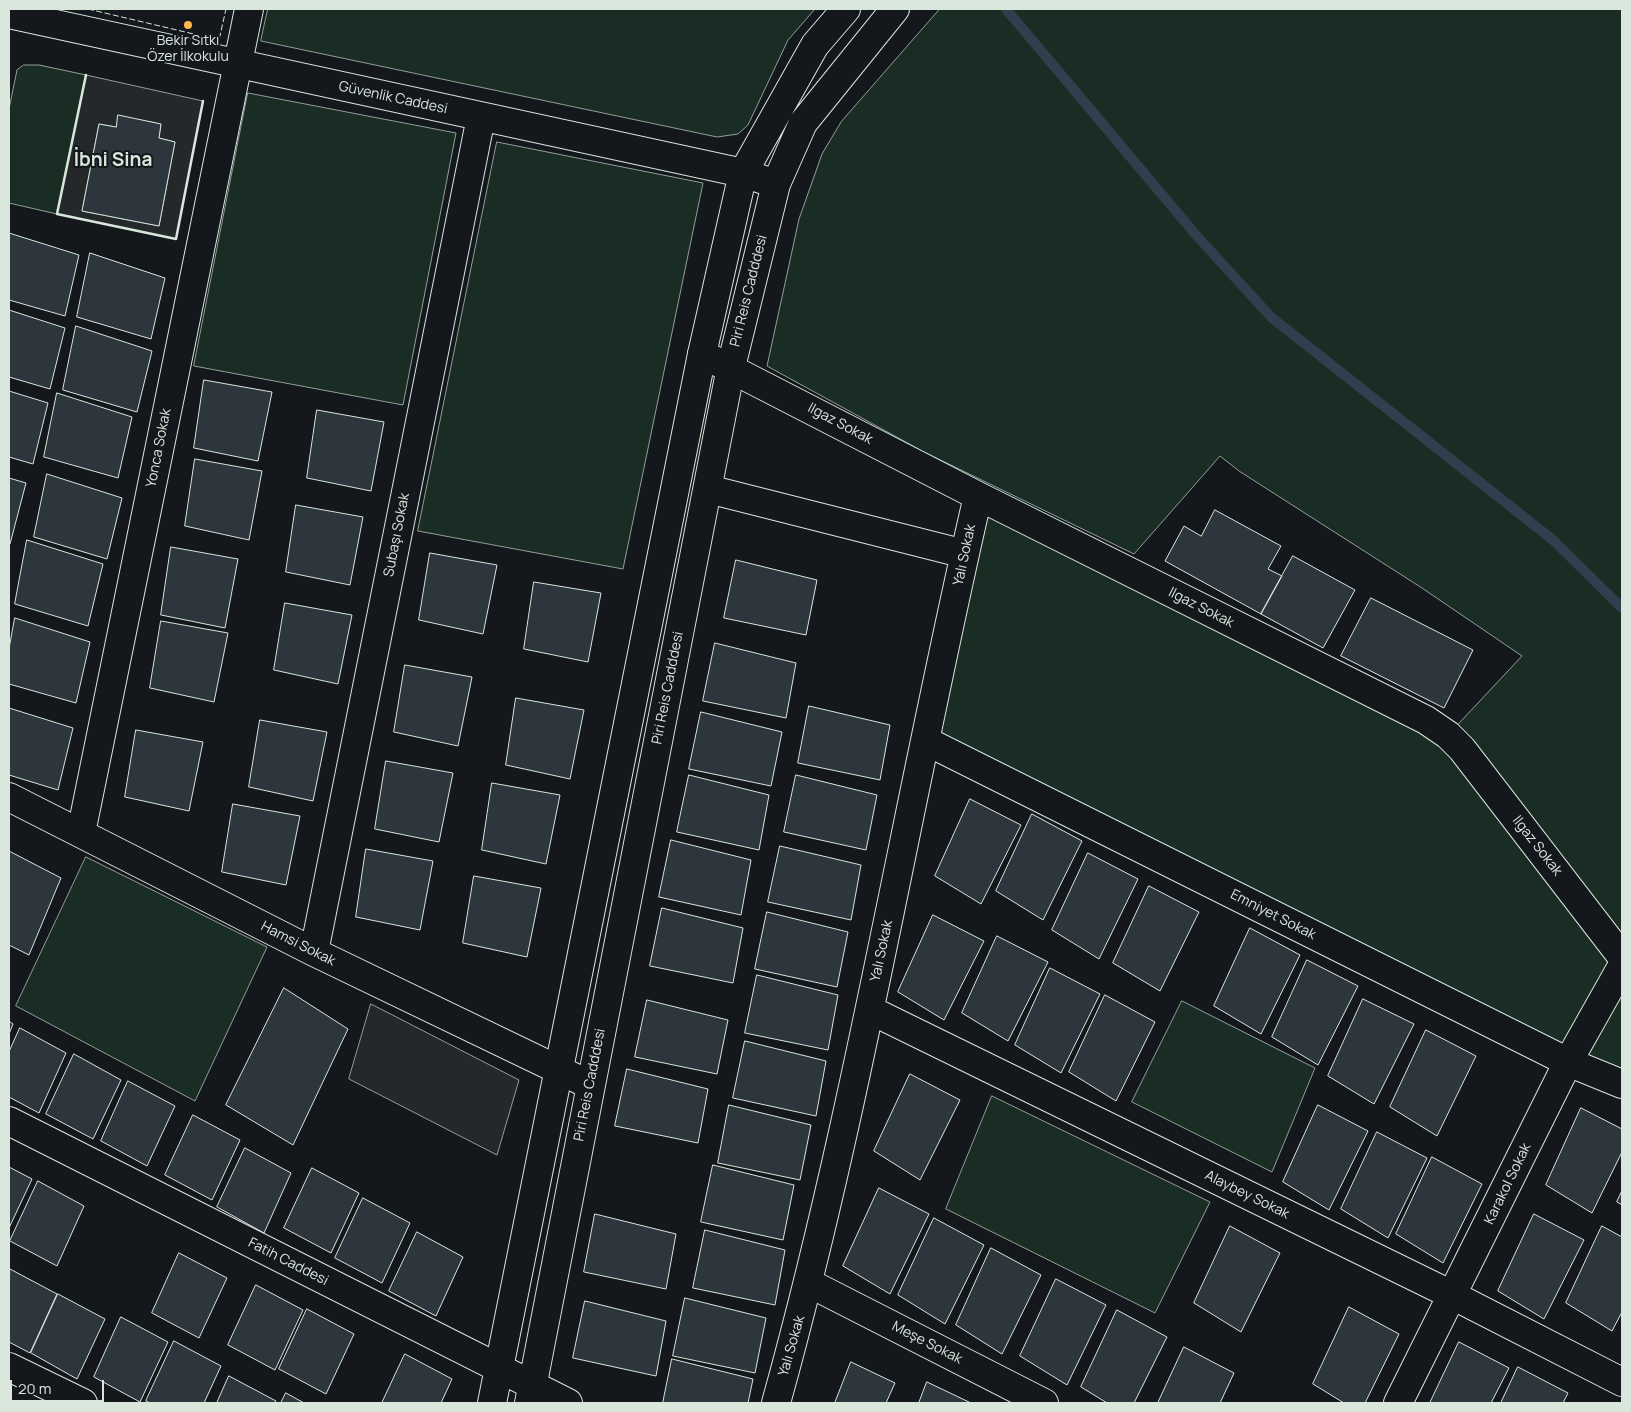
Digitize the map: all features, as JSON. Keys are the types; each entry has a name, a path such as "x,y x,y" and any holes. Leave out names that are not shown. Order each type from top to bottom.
{"street":[{"name":"Yonca Sokak","path":"81,833 249,9"},
{"path":"492,1403 702,354 742,173 815,45 846,9"},
{"name":"Piri Reis Cadddesi","path":"531,1394 708,489 730,367 776,184 803,124 895,9"},
{"name":"Güvenlik Caddesi","path":"9,14 742,173 776,184"},
{"name":"Subaşı Sokak","path":"314,952 481,117"},
{"name":"Ilgaz Sokak","path":"702,354 978,496 1426,720 1448,735 1468,757 1622,957"},
{"path":"708,489 965,554"},
{"name":"Yalı Sokak","path":"776,1403 809,1283 870,1010 978,496"},
{"name":"Emniyet Sokak","path":"926,741 1568,1062 1622,1084"},
{"name":"Hamsi Sokak","path":"9,797 314,952 590,1085"},
{"name":"Karakol Sokak","path":"1398,1403 1568,1062 1622,966"},
{"name":"Alaybey Sokak","path":"870,1010 1452,1296 1622,1382"},
{"name":"Fatih Caddesi","path":"9,1121 500,1368 531,1394 568,1403"},
{"name":"Meşe Sokak","path":"809,1283 1044,1403"},
{"path":"9,1367 83,1403"}],"green space":[{"path":"268,9 815,9 788,40 748,125 738,134 717,137 261,41"},
{"path":"940,9 1622,9 1622,1084 926,741 978,496 1448,735 1522,656 1422,588 1239,471 1220,456 1134,554 924,452 767,366 799,219 822,154 841,122"},
{"path":"24,65 39,65 86,75 57,214 9,203 9,109 17,70"},
{"path":"248,93 456,133 403,405 194,366"},
{"path":"497,142 703,183 623,569 418,531"},
{"path":"86,857 267,947 195,1101 16,1006"},
{"path":"1182,1001 1315,1068 1272,1172 1132,1102"},
{"path":"992,1096 1210,1202 1155,1313 946,1209"}],"shaded area":[{"path":"86,75 203,101 176,239 57,214","holes":["119,116 161,124 159,138 175,142 159,226 82,211 99,124 116,127"]},
{"path":"371,1004 519,1080 497,1155 349,1079"}],"building":[{"path":"118,115 161,124 159,138 175,142 159,226 82,211 99,124 116,127"},
{"path":"9,233 79,255 65,316 9,300"},
{"path":"90,253 165,278 151,339 77,317"},
{"path":"9,310 65,328 50,389 9,377"},
{"path":"76,326 152,351 137,412 63,390"},
{"path":"204,380 272,392 258,461 194,448"},
{"path":"9,391 48,403 33,464 9,457"},
{"path":"57,393 132,417 118,478 44,457"},
{"path":"317,410 384,422 371,491 307,478"},
{"path":"195,459 262,471 249,540 185,526"},
{"path":"47,474 122,498 107,559 34,537"},
{"path":"9,478 26,483 10,544 9,544"},
{"path":"296,505 363,517 350,585 286,572"},
{"path":"1215,510 1281,546 1268,569 1282,576 1261,614 1165,561 1184,526 1201,536"},
{"path":"27,540 103,564 88,626 15,604"},
{"path":"171,547 238,559 225,628 161,615"},
{"path":"430,553 497,565 483,634 419,620"},
{"path":"1293,556 1355,590 1323,648 1261,614"},
{"path":"736,560 817,580 806,635 724,618"},
{"path":"534,582 601,593 588,662 524,649"},
{"path":"1371,598 1473,650 1444,708 1341,656"},
{"path":"285,603 352,615 338,684 274,670"},
{"path":"15,618 90,642 76,703 9,684 9,649"},
{"path":"161,621 228,633 214,702 150,688"},
{"path":"715,643 796,663 786,718 703,701"},
{"path":"405,665 472,677 458,746 394,732"},
{"path":"516,698 584,710 570,779 506,765"},
{"path":"809,706 890,725 880,780 798,763"},
{"path":"9,708 73,728 58,790 9,775"},
{"path":"701,712 782,732 771,786 689,769"},
{"path":"260,720 327,732 313,801 249,787"},
{"path":"136,730 203,742 189,811 125,797"},
{"path":"386,761 453,773 439,842 375,829"},
{"path":"689,775 769,795 759,850 677,832"},
{"path":"796,775 877,795 866,850 784,832"},
{"path":"492,783 560,795 546,864 482,850"},
{"path":"970,799 1021,825 981,904 935,876"},
{"path":"233,804 300,816 286,885 222,872"},
{"path":"1032,814 1082,841 1043,920 996,891"},
{"path":"671,840 751,860 741,915 659,897"},
{"path":"780,846 861,865 851,920 768,902"},
{"path":"366,849 433,861 420,930 356,917"},
{"path":"9,851 61,878 29,955 9,945"},
{"path":"1088,853 1138,879 1099,959 1052,930"},
{"path":"474,876 541,888 527,957 463,943"},
{"path":"1149,886 1199,912 1160,991 1113,963"},
{"path":"662,908 743,928 733,983 650,966"},
{"path":"767,912 848,932 837,987 755,969"},
{"path":"933,915 984,941 944,1020 898,992"},
{"path":"1250,928 1300,955 1261,1034 1214,1006"},
{"path":"997,936 1048,962 1008,1041 962,1013"},
{"path":"1307,960 1358,986 1318,1065 1272,1037"},
{"path":"1050,968 1100,994 1061,1073 1015,1045"},
{"path":"757,975 838,995 828,1050 745,1033"},
{"path":"284,988 348,1029 293,1145 226,1105"},
{"path":"1105,995 1155,1022 1116,1101 1069,1072"},
{"path":"1363,999 1414,1024 1374,1104 1328,1076"},
{"path":"647,1000 728,1020 717,1074 635,1057"},
{"path":"9,1021 13,1024 9,1034"},
{"path":"20,1028 66,1053 39,1113 9,1097 9,1052"},
{"path":"1426,1030 1476,1056 1437,1136 1390,1107"},
{"path":"745,1041 826,1061 816,1116 733,1098"},
{"path":"74,1054 121,1080 93,1139 46,1114"},
{"path":"627,1069 708,1089 698,1143 615,1126"},
{"path":"910,1074 960,1100 920,1180 874,1151"},
{"path":"128,1081 175,1106 147,1166 101,1141"},
{"path":"729,1105 811,1125 800,1180 718,1163"},
{"path":"1318,1105 1368,1131 1329,1210 1283,1182"},
{"path":"1581,1108 1622,1129 1622,1152 1592,1213 1546,1185"},
{"path":"193,1115 240,1140 212,1200 165,1175"},
{"path":"1377,1132 1427,1158 1388,1238 1341,1209"},
{"path":"245,1148 291,1173 264,1233 217,1207"},
{"path":"1432,1157 1482,1184 1443,1263 1396,1234"},
{"path":"713,1165 794,1185 783,1240 701,1222"},
{"path":"9,1167 32,1179 9,1228"},
{"path":"312,1168 359,1193 331,1253 284,1228"},
{"path":"38,1181 84,1206 57,1266 10,1241"},
{"path":"879,1188 929,1214 890,1294 843,1266"},
{"path":"1622,1191 1622,1205 1617,1202"},
{"path":"363,1198 410,1223 382,1283 335,1258"},
{"path":"595,1214 676,1234 666,1289 584,1272"},
{"path":"1534,1214 1584,1240 1544,1319 1498,1291"},
{"path":"934,1218 984,1245 945,1324 898,1295"},
{"path":"1230,1226 1280,1253 1241,1332 1194,1303"},
{"path":"1602,1226 1622,1237 1622,1312 1612,1331 1566,1303"},
{"path":"705,1230 785,1250 775,1305 693,1288"},
{"path":"417,1232 463,1257 436,1316 389,1291"},
{"path":"991,1248 1041,1275 1002,1354 956,1325"},
{"path":"179,1253 227,1278 199,1338 152,1313"},
{"path":"10,1269 57,1294 30,1353 9,1342"},
{"path":"1056,1279 1106,1305 1067,1385 1020,1356"},
{"path":"256,1285 303,1310 275,1370 228,1345"},
{"path":"58,1294 105,1319 77,1379 31,1353"},
{"path":"685,1298 766,1318 755,1373 673,1356"},
{"path":"585,1301 666,1321 656,1376 573,1358"},
{"path":"1349,1307 1399,1334 1365,1403 1344,1403 1313,1384"},
{"path":"307,1309 354,1334 326,1394 279,1369"},
{"path":"1117,1310 1167,1337 1134,1403 1107,1403 1081,1387"},
{"path":"121,1317 168,1342 140,1402 94,1377"},
{"path":"174,1341 221,1366 204,1403 150,1403 146,1401"},
{"path":"1459,1342 1509,1368 1491,1403 1430,1403"},
{"path":"1184,1347 1234,1373 1220,1403 1158,1403"},
{"path":"405,1354 452,1379 441,1403 382,1403"},
{"path":"672,1359 753,1379 748,1403 663,1403"},
{"path":"851,1362 895,1383 886,1403 835,1403"},
{"path":"1518,1367 1568,1393 1563,1403 1501,1403"},
{"path":"229,1376 276,1401 275,1403 217,1403"},
{"path":"927,1382 971,1403 919,1403"},
{"path":"286,1393 304,1403 281,1403"}],"waterway":[{"path":"1006,9 1196,235 1271,317 1553,540 1622,608"}],"fence":[{"path":"88,9 219,40 226,9"}],"wall":[{"path":"86,75 57,214 176,239 203,101"}],"place":[{"name":"Bekir Sıtkı Özer İlkokulu","path":"188,25"}],"district":[{"name":"İbni Sina","path":"113,161"}]}
